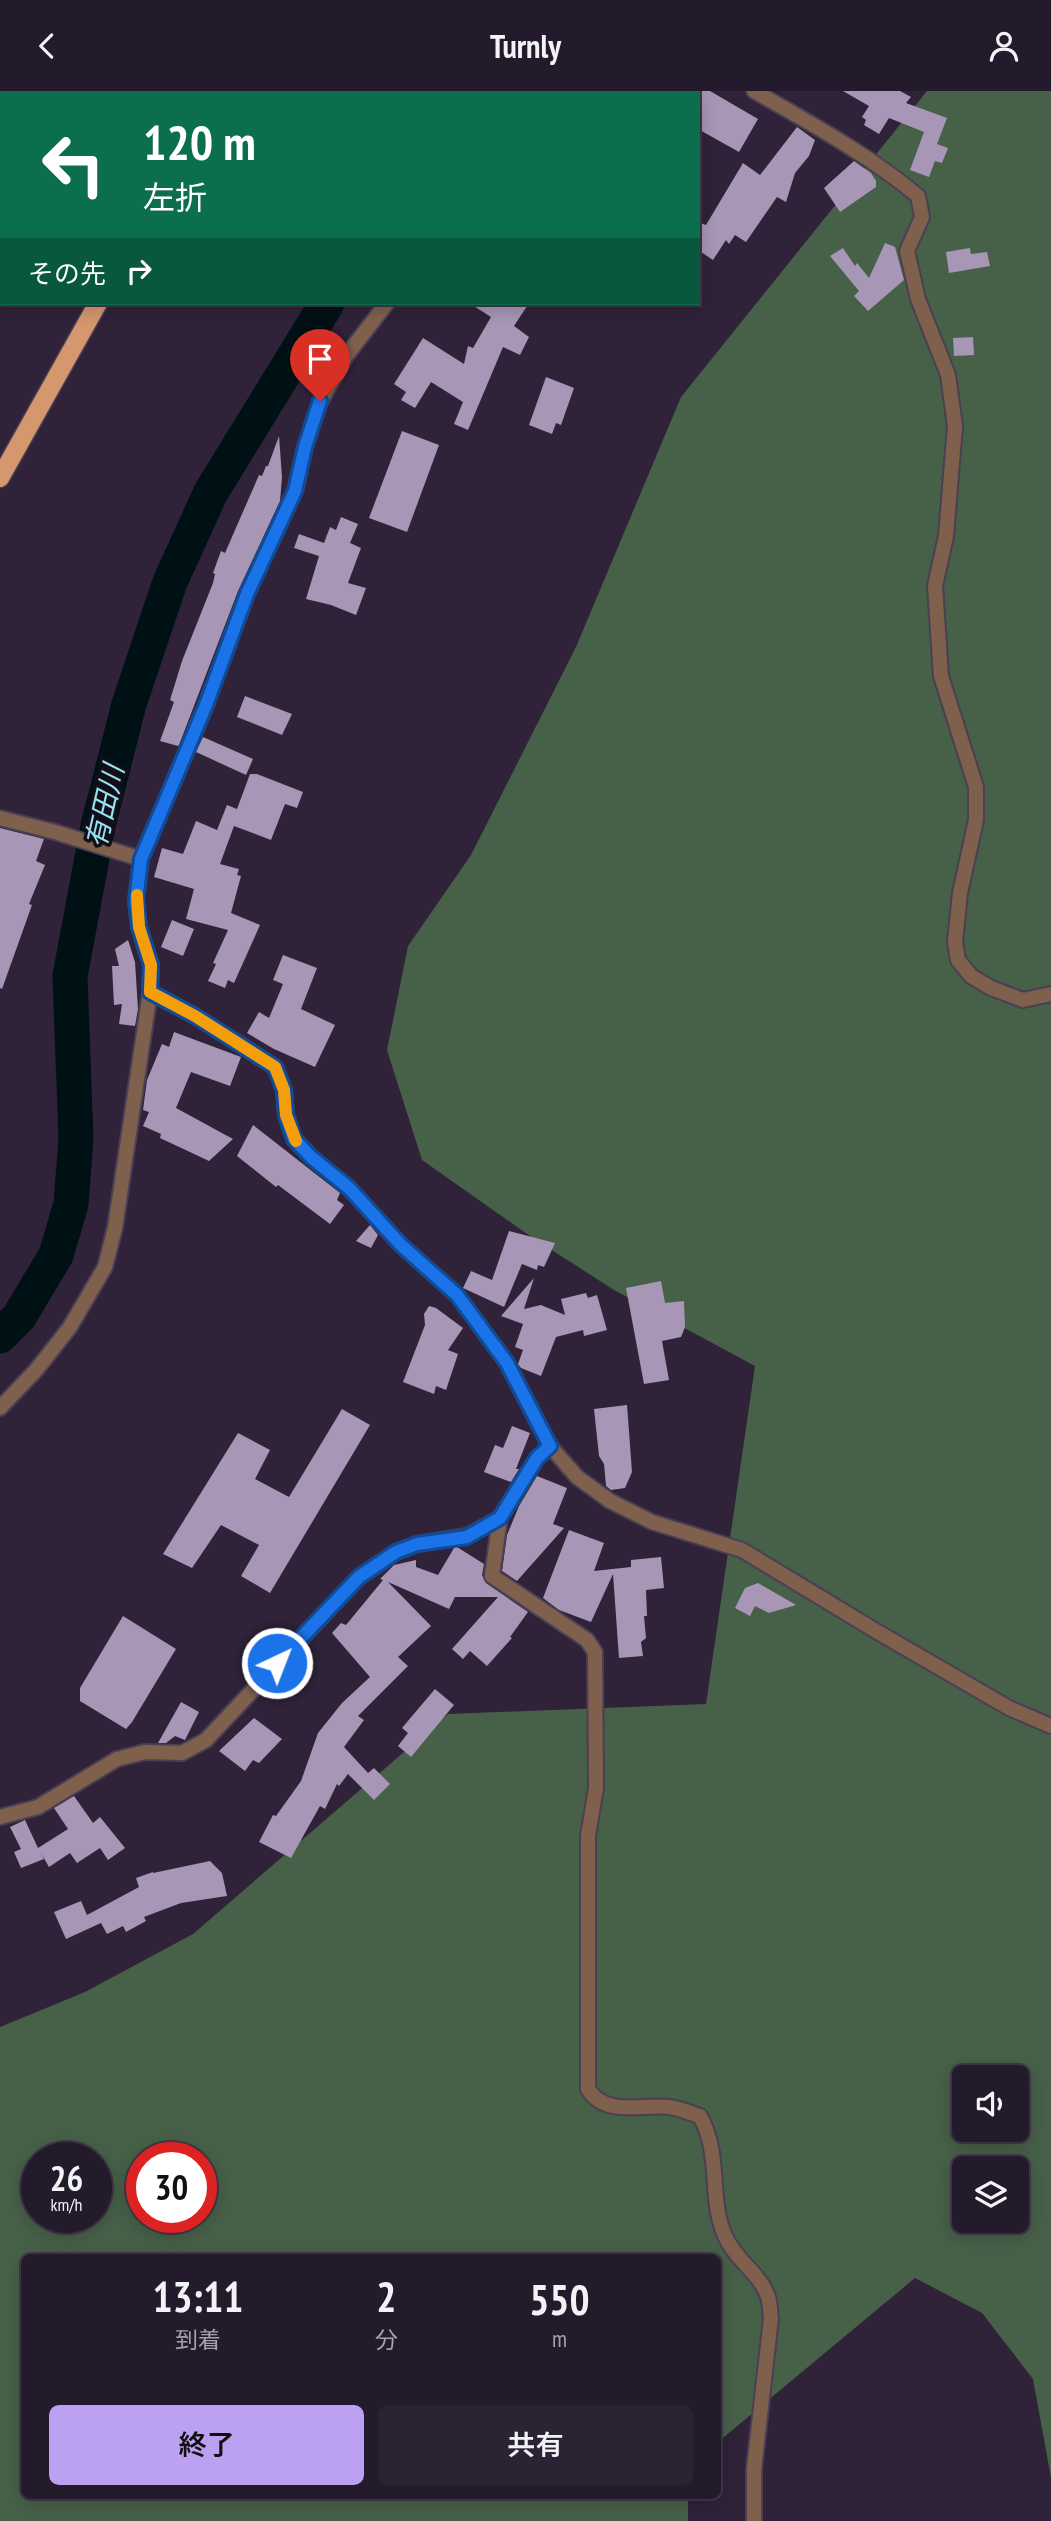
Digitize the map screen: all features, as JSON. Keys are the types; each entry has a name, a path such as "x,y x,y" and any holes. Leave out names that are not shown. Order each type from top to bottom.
{"main road":[{"path":"0,478 97,305"}],"street":[{"path":"754,91 829,135 918,196 922,217 907,251 918,299 948,375 955,426 946,536 935,586 941,676 976,787 976,820 960,893 955,942 958,960 971,976 991,988 1023,1000 1051,994"},
{"path":"0,1408 37,1369 70,1327 105,1267 115,1228 150,992 151,965 139,927 136,901 141,859 206,705 247,594 295,491 305,447 320,401 346,356 385,305"},
{"path":"0,818 141,859"},
{"path":"150,992 195,1016 275,1067 284,1090 286,1115 294,1139 311,1157 349,1188 401,1245 457,1295 507,1363 550,1446 577,1477 610,1501 652,1522 742,1550 989,1696 1051,1726"},
{"path":"550,1446 537,1458 500,1518 492,1576 587,1640 595,1652 597,1789 588,1836 588,2089 594,2099 616,2107 671,2107 700,2116 709,2133 715,2160 718,2213 725,2236 737,2258 759,2279 768,2297 771,2318 754,2469 754,2521"},
{"path":"0,1817 38,1807 117,1759 145,1752 182,1753 206,1740 359,1577 396,1552 417,1544 467,1537 500,1518"}],"green space":[{"path":"927,91 1051,91 1051,2478 1033,2379 982,2313 915,2278 721,2440 721,2254 21,2254 21,2499 688,2499 688,2521 0,2521 0,2027 85,1992 193,1934 448,1714 706,1704 755,1366 614,1290 530,1236 422,1160 387,1050 408,946 471,855 576,647 681,397"}],"building":[{"path":"700,91 710,91 758,119 739,152 700,130"},
{"path":"843,91 900,91 911,97 906,103 947,118 937,144 948,148 942,163 935,161 929,177 910,170 924,132 889,118 879,134 864,125 866,120 862,117 869,106"},
{"path":"797,127 815,140 809,156 795,173 786,202 777,197 746,242 735,235 729,244 726,240 713,260 700,251 700,223 706,225 743,163 760,175"},
{"path":"854,161 871,173 876,187 840,212 824,188"},
{"path":"885,243 895,247 904,280 868,311 854,296 859,291 830,256 843,248 855,266 857,263 869,278"},
{"path":"970,248 971,254 987,252 990,266 949,273 946,252"},
{"path":"472,305 528,305 514,326 529,337 520,355 503,347 468,430 454,424 463,402 431,382 415,408 401,400 406,392 394,384 423,338 464,364 468,346 473,348 491,317"},
{"path":"973,337 974,355 954,356 953,338"},
{"path":"546,377 574,388 561,425 556,423 552,434 529,425"},
{"path":"402,431 439,445 407,532 369,518"},
{"path":"279,436 282,477 280,501 238,591 179,745 160,741 174,702 170,700 182,661 213,583 213,573 221,551 225,553 259,475 262,476 268,466"},
{"path":"341,517 358,524 350,543 361,548 348,583 366,588 356,615 306,599 319,556 294,548 299,534 324,543 330,527 336,530"},
{"path":"245,696 292,714 282,735 237,717"},
{"path":"203,737 253,759 246,775 196,752"},
{"path":"250,774 257,774 303,792 297,808 285,804 271,840 234,826 220,864 239,869 237,875 241,876 231,913 260,925 234,983 228,980 225,988 208,981 228,930 186,919 194,889 154,877 162,848 183,854 196,821 217,830 227,805 237,809"},
{"path":"0,828 44,839 36,861 45,865 29,904 32,905 2,989 0,988"},
{"path":"172,920 194,929 183,956 161,947"},
{"path":"128,940 135,962 138,1009 135,1026 119,1024 122,1004 114,1005 112,966 119,966 115,949"},
{"path":"283,955 317,968 301,1009 335,1025 315,1067 274,1049 247,1033 259,1012 269,1018 283,984 273,980"},
{"path":"174,1032 241,1057 230,1086 191,1072 176,1108 233,1139 209,1161 160,1138 161,1134 143,1126 149,1112 143,1110 147,1080 162,1044 169,1047"},
{"path":"253,1125 340,1193 337,1200 344,1205 330,1224 237,1156"},
{"path":"370,1225 378,1235 371,1248 356,1241"},
{"path":"509,1231 555,1243 544,1267 538,1265 537,1270 522,1264 504,1307 463,1288 471,1271 492,1280"},
{"path":"534,1278 524,1309 541,1305 565,1315 561,1299 586,1293 588,1298 597,1295 607,1330 584,1336 583,1330 556,1337 541,1376 521,1368 518,1364 523,1350 515,1347 523,1324 501,1316"},
{"path":"661,1281 665,1303 684,1301 685,1327 681,1337 662,1341 669,1380 644,1384 626,1288"},
{"path":"429,1306 436,1308 463,1328 448,1350 458,1354 446,1390 436,1386 434,1394 403,1382 425,1325 424,1314"},
{"path":"627,1405 632,1472 625,1488 611,1490 606,1486 604,1464 599,1456 594,1409"},
{"path":"342,1409 370,1425 270,1593 241,1576 259,1545 221,1525 192,1568 163,1554 238,1433 270,1450 255,1479 289,1497"},
{"path":"512,1426 530,1433 516,1469 519,1469 511,1482 484,1472 495,1445 503,1448"},
{"path":"537,1476 567,1488 553,1524 564,1528 517,1581 502,1571 507,1535 519,1506"},
{"path":"569,1530 604,1543 594,1571 631,1567 631,1560 661,1557 664,1588 646,1590 646,1638 641,1642 643,1656 619,1658 613,1574 591,1622 559,1610 543,1598"},
{"path":"457,1547 484,1564 482,1575 486,1583 528,1612 510,1637 512,1638 487,1666 470,1651 463,1659 452,1649 498,1597 455,1597 449,1609 388,1582 431,1626 398,1657 408,1666 358,1716 364,1720 344,1747 368,1773 374,1768 390,1784 374,1800 348,1774 339,1786 337,1784 325,1809 320,1806 291,1858 259,1842 273,1815 276,1816 301,1781 318,1733 342,1703 370,1677 332,1633 341,1623 346,1625 383,1580 380,1579 394,1565 416,1560 416,1567 438,1575"},
{"path":"758,1583 796,1605 769,1613 755,1606 750,1616 735,1608 745,1588"},
{"path":"123,1616 176,1649 126,1729 80,1701 80,1688"},
{"path":"435,1689 454,1705 411,1757 398,1746 408,1733 402,1728"},
{"path":"181,1702 199,1712 185,1740 175,1736 166,1743 158,1743"},
{"path":"254,1718 282,1739 259,1763 253,1760 245,1771 219,1751"},
{"path":"74,1796 93,1823 100,1817 125,1848 108,1860 100,1848 77,1863 70,1853 49,1867 41,1853 44,1859 21,1868 14,1852 21,1849 10,1827 25,1820 38,1848 68,1829 54,1808"},
{"path":"210,1861 222,1873 227,1896 181,1903 144,1917 146,1921 126,1932 123,1926 107,1934 101,1923 66,1939 54,1912 81,1901 87,1915 139,1887 136,1878"}],"waterway":[{"name":"有田川","path":"0,1336 19,1317 56,1255 71,1204 76,1139 70,976 98,826 129,704 170,582 211,492 326,305"}],"slow traffic":[{"path":"137,895 139,927 151,965 150,992 240,1043 275,1067 284,1090 286,1115 296,1141"}],"route":[{"path":"277,1663 359,1577 396,1552 417,1544 467,1537 500,1518 537,1458 550,1446 507,1363 457,1295 401,1245 349,1188 311,1157 294,1139 286,1115 284,1090 275,1067 240,1043 150,992 151,965 139,927 136,901 141,859 206,705 247,594 295,491 305,447 320,401"}]}
